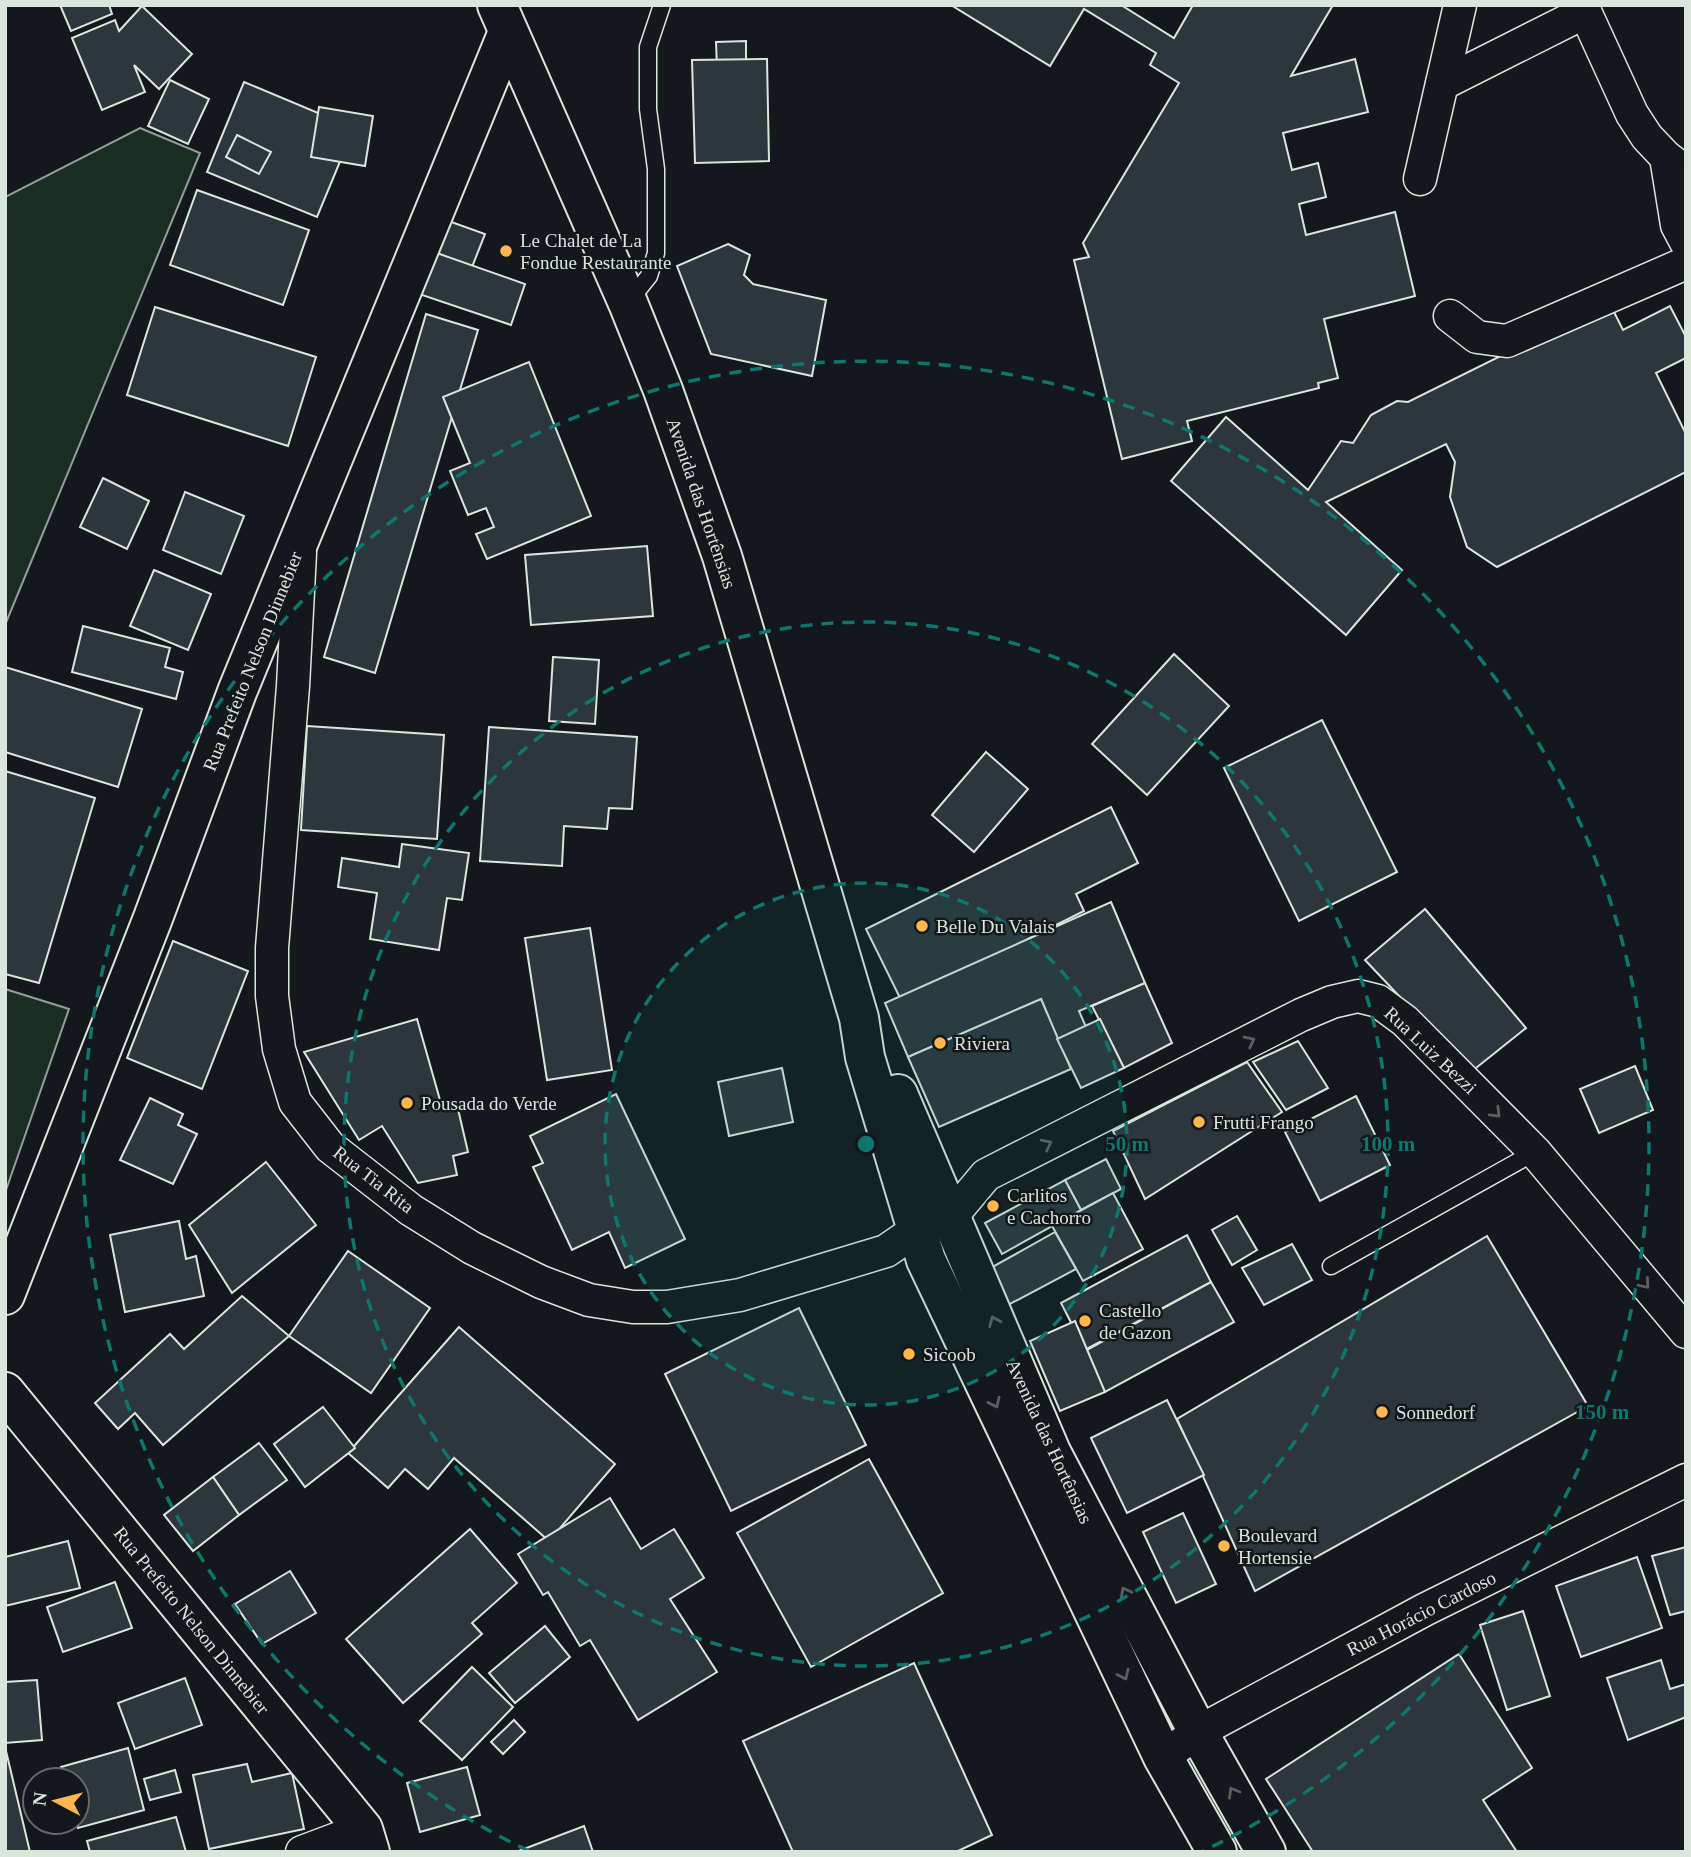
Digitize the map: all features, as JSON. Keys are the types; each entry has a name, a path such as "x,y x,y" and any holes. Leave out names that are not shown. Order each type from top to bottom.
{"main road":[{"name":"Avenida das Hortênsias","path":"502,18 628,303 663,390 722,556 859,1018 865,1057 905,1194 931,1235 1163,1757 1217,1852"},
{"name":"Rua Prefeito Nelson Dinnebier","path":"5,1295 153,918 237,692 300,538 502,18"},
{"name":"Avenida das Hortênsias","path":"859,1018 879,1046 932,1175 931,1235"},
{"path":"873,1084 884,1098 906,1155 914,1167 932,1175"},
{"name":"Avenida das Hortênsias","path":"931,1235 931,1225 942,1228 963,1264 975,1277 1051,1452 1198,1731 1266,1852"},
{"name":"Rua Prefeito Nelson Dinnebier","path":"5,1392 367,1840"}],"street":[{"path":"1420,179 1460,5"},
{"path":"1442,85 1584,8 1632,114 1647,137 1676,164 1677,225 1686,242"},
{"path":"1450,316 1477,337 1507,341 1686,263"},
{"name":"Rua Tia Rita","path":"300,538 293,686 272,948 272,996 279,1049 295,1101 330,1147 411,1210 472,1248 541,1282 589,1300 633,1307 667,1307 740,1296 931,1235"},
{"name":"Rua Luiz Bezzi","path":"931,1235 986,1175 1301,1015 1332,1002 1358,996 1378,1001 1405,1021 1535,1152 1686,1332"},
{"name":"Rua Luiz Bezzi","path":"932,1175 986,1175"},
{"name":"Rua Horácio Cardoso","path":"1163,1757 1198,1731 1424,1610 1686,1480"},
{"path":"302,1852 367,1840"}],"lane":[{"path":"628,303 649,276 656,253 656,169 648,109 648,47 662,5"},
{"path":"1331,1266 1535,1152"}],"green space":[{"path":"140,128 200,153 5,625 5,197"},
{"path":"5,989 69,1009 5,1193"}],"building":[{"path":"60,5 109,5 112,14 71,31"},
{"path":"951,5 1121,5 1174,38 1193,5 1333,5 1291,76 1355,59 1368,112 1283,133 1292,170 1318,163 1326,197 1299,204 1306,235 1395,212 1415,296 1324,319 1338,378 1318,383 1319,388 1187,421 1192,441 1122,459 1074,260 1089,257 1083,243 1179,83 1150,65 1156,53 1084,9 1050,66"},
{"path":"142,6 192,54 159,89 134,65 145,92 102,110 72,38 115,20 119,31"},
{"path":"746,41 746,67 717,68 716,42"},
{"path":"767,59 769,161 695,163 692,60"},
{"path":"170,80 209,99 188,144 148,126"},
{"path":"244,82 354,128 317,217 207,172"},
{"path":"319,107 373,116 365,166 311,157"},
{"path":"237,135 271,152 259,174 226,157"},
{"path":"197,190 309,230 283,305 170,265"},
{"path":"443,219 485,234 472,267 431,251"},
{"path":"728,244 750,255 744,275 753,284 826,300 812,376 711,354 677,266"},
{"path":"431,251 525,284 511,325 416,293"},
{"path":"1609,302 1623,330 1670,306 1686,337 1686,358 1656,373 1686,434 1686,472 1497,567 1467,547 1450,497 1455,462 1446,444 1326,502 1402,570 1346,635 1171,481 1226,417 1308,490 1341,441 1353,443 1371,415 1397,401 1408,402"},
{"path":"155,307 316,357 288,446 127,395"},
{"path":"426,314 478,330 375,673 324,657"},
{"path":"529,362 591,516 487,559 476,534 494,527 486,508 468,515 450,471 470,463 443,397"},
{"path":"103,478 149,501 127,549 80,527"},
{"path":"185,492 244,516 221,574 163,550"},
{"path":"647,546 653,616 531,625 525,555"},
{"path":"154,570 211,594 188,650 130,626"},
{"path":"83,626 170,648 165,667 183,672 176,699 72,672"},
{"path":"1174,654 1229,706 1147,795 1092,744"},
{"path":"553,657 599,660 595,724 549,721"},
{"path":"5,667 142,709 118,787 5,752"},
{"path":"1322,720 1397,872 1299,921 1224,768"},
{"path":"307,726 444,735 437,839 301,830"},
{"path":"489,727 637,737 632,809 609,808 607,829 564,826 562,866 480,861"},
{"path":"986,752 1028,789 974,852 932,815"},
{"path":"5,771 95,798 39,983 5,974"},
{"path":"1111,807 1138,863 1076,894 1084,911 902,1002 866,929"},
{"path":"402,844 469,853 462,900 447,898 439,950 370,939 377,893 338,887 342,858 399,867"},
{"path":"1111,902 1145,983 1079,1011 1086,1027 1058,1040 1041,999 908,1057 885,1003"},
{"path":"1425,909 1526,1028 1471,1072 1365,960"},
{"path":"590,928 612,1070 547,1080 525,938"},
{"path":"173,941 248,971 202,1089 127,1058"},
{"path":"1145,983 1172,1043 1124,1068 1092,1006"},
{"path":"1041,999 1071,1069 939,1127 908,1057"},
{"path":"417,1019 442,1107 458,1109 468,1152 453,1156 457,1175 418,1183 382,1126 359,1140 304,1052"},
{"path":"1100,1019 1124,1068 1081,1088 1057,1039"},
{"path":"1298,1041 1328,1088 1286,1110 1253,1062"},
{"name":"Frutti Frango","path":"1247,1062 1282,1112 1145,1199 1113,1131"},
{"path":"1635,1066 1653,1110 1599,1133 1580,1089"},
{"path":"782,1068 793,1122 729,1136 718,1082"},
{"path":"616,1094 685,1239 625,1268 609,1232 572,1250 533,1167 543,1163 530,1136"},
{"path":"1356,1096 1390,1165 1320,1201 1285,1132"},
{"path":"150,1098 183,1114 178,1125 197,1134 173,1184 120,1160"},
{"path":"1106,1159 1121,1189 1081,1210 1065,1180"},
{"path":"266,1162 316,1225 232,1293 189,1225"},
{"path":"1065,1180 1081,1210 1002,1254 985,1223"},
{"path":"1113,1193 1143,1249 1083,1281 1052,1226"},
{"path":"1237,1216 1257,1250 1232,1265 1212,1230"},
{"path":"179,1221 186,1259 196,1256 204,1296 125,1312 110,1235"},
{"path":"1055,1232 1076,1269 1008,1305 989,1269"},
{"path":"1187,1235 1211,1282 1085,1350 1061,1303"},
{"name":"Sonnedorf","path":"1487,1236 1588,1406 1255,1591 1177,1419"},
{"path":"1292,1244 1312,1280 1264,1305 1242,1268"},
{"path":"348,1251 430,1308 371,1393 289,1336"},
{"path":"1211,1282 1234,1322 1105,1392 1083,1352"},
{"path":"242,1296 289,1336 163,1445 135,1413 118,1429 95,1403 170,1334 184,1349"},
{"path":"799,1308 866,1445 731,1511 665,1374"},
{"path":"1075,1321 1105,1392 1060,1411 1030,1341"},
{"path":"459,1327 615,1464 549,1541 454,1458 428,1489 405,1469 388,1488 348,1453"},
{"path":"1167,1400 1204,1475 1127,1513 1091,1438"},
{"path":"323,1407 355,1448 305,1487 274,1444"},
{"path":"259,1443 287,1480 239,1515 213,1477"},
{"path":"869,1459 943,1593 811,1667 737,1533"},
{"path":"213,1477 239,1515 193,1551 164,1515"},
{"path":"610,1498 641,1549 674,1529 704,1578 670,1599 717,1672 638,1720 590,1640 580,1646 548,1592 543,1595 518,1554"},
{"path":"1183,1513 1216,1584 1176,1603 1143,1532"},
{"path":"470,1529 517,1583 472,1623 482,1634 403,1703 346,1639"},
{"path":"68,1541 80,1588 5,1606 5,1557"},
{"path":"1686,1547 1686,1611 1670,1615 1652,1556"},
{"path":"1637,1557 1662,1628 1581,1657 1556,1586"},
{"path":"290,1571 316,1613 262,1644 235,1604"},
{"path":"115,1582 132,1628 63,1652 47,1607"},
{"path":"1523,1611 1550,1696 1507,1710 1480,1625"},
{"path":"545,1626 570,1657 515,1703 489,1673"},
{"path":"1459,1654 1532,1768 1483,1800 1517,1852 1313,1852 1266,1779"},
{"path":"1661,1660 1670,1689 1686,1684 1686,1717 1628,1740 1607,1678"},
{"path":"914,1663 992,1835 956,1852 793,1852 743,1741"},
{"path":"472,1667 513,1707 462,1760 420,1721"},
{"path":"185,1678 202,1725 135,1749 118,1703"},
{"path":"37,1680 42,1740 5,1743 5,1682"},
{"path":"514,1720 525,1732 503,1754 491,1742"},
{"path":"128,1748 144,1810 91,1824 91,1766 65,1766"},
{"path":"6,1751 21,1814 21,1836 26,1836 30,1852 5,1852"},
{"path":"247,1764 252,1782 292,1773 304,1829 209,1849 193,1775"},
{"path":"467,1767 480,1815 420,1832 407,1783"},
{"path":"175,1770 181,1792 150,1800 144,1779"},
{"path":"176,1817 186,1852 90,1852 87,1841"},
{"path":"584,1826 593,1852 516,1852"}],"place":[{"name":"Le Chalet de La Fondue Restaurante","path":"506,251"},
{"name":"Belle Du Valais","path":"922,926"},
{"name":"Riviera","path":"940,1043"},
{"name":"Pousada do Verde","path":"407,1103"},
{"name":"Frutti Frango","path":"1199,1122"},
{"name":"Carlitos e Cachorro","path":"993,1206"},
{"name":"Castello de Gazon","path":"1085,1321"},
{"name":"Sicoob","path":"909,1354"},
{"name":"Sonnedorf","path":"1382,1412"},
{"name":"Boulevard Hortensie","path":"1224,1546"}]}
